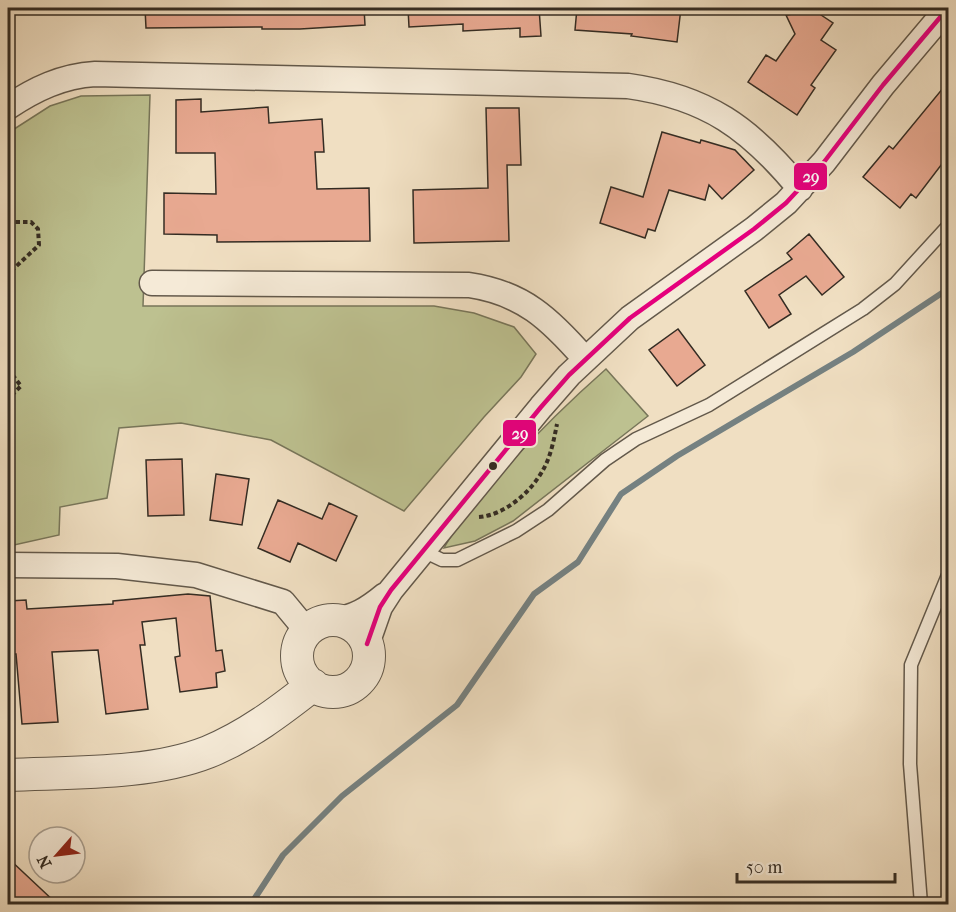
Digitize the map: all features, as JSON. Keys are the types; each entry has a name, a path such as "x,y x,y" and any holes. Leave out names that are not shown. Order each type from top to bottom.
{"street":[{"path":"367,644 380,608 391,590 560,386 585,359 630,318 765,221 800,189 834,151 883,85 948,8"},
{"path":"8,107 51,82 95,74 628,86 671,94 691,101 727,120 758,143 800,189"},
{"path":"152,283 482,287 507,294 531,306 552,323 585,359"},
{"path":"8,565 117,566 196,575 283,602 320,625 343,621 353,626 361,634 367,644 369,656 362,676 355,684 344,690 333,691 313,685 304,677 298,662 299,645 320,625 361,613 391,590"},
{"path":"8,775 141,768 192,757 223,745 253,729 313,685"}],"lane":[{"path":"423,551 442,560 456,560 516,531 548,510 605,460 636,439 709,405 863,309 895,284 948,226"},
{"path":"921,904 910,764 911,665 948,575"}],"path":[{"path":"8,222 31,222 38,229 39,245 8,274"},
{"path":"8,369 21,386 8,399"},
{"path":"455,512 472,517 487,516 514,502 543,471 557,425 560,386"},
{"path":"8,444 13,451 8,480"},
{"path":"8,450 13,451"}],"green space":[{"path":"150,95 143,306 434,306 474,313 514,327 536,354 521,377 404,511 271,440 181,423 119,428 107,498 60,507 59,535 14,545 8,543 8,133 50,106 81,96"},
{"path":"606,369 648,416 513,521 475,541 444,548 464,517 502,472 545,426"}],"building":[{"path":"145,8 364,8 365,25 300,29 146,28"},
{"path":"408,8 539,8 541,36 520,37 520,28 463,31 463,24 409,27"},
{"path":"577,8 681,8 677,42 631,36 632,34 575,30"},
{"path":"815,11 833,23 821,40 836,50 811,85 815,88 797,115 748,82 766,55 776,61 795,34 786,15"},
{"path":"948,82 948,156 916,198 911,194 900,208 863,177 889,146 893,149"},
{"path":"201,99 201,112 268,107 269,123 322,119 324,152 315,152 317,189 369,188 370,241 217,242 217,235 164,234 164,193 216,194 215,153 176,153 176,100"},
{"path":"486,108 519,108 521,165 507,165 509,241 414,243 413,190 488,188"},
{"path":"662,132 735,150 754,170 722,199 709,185 705,200 669,190 655,231 648,229 645,238 600,223 611,187 643,197"},
{"path":"809,234 844,277 822,295 806,276 779,295 791,314 769,328 745,291 792,259 787,253"},
{"path":"678,329 705,365 677,386 649,350"},
{"path":"182,459 184,515 148,516 146,460"},
{"path":"216,474 249,479 242,525 210,520"},
{"path":"278,500 322,519 329,503 357,516 336,561 298,543 290,562 258,548"},
{"path":"188,594 210,596 216,651 222,650 225,671 216,673 217,687 180,692 175,657 180,656 176,618 142,622 145,645 140,645 148,709 106,714 98,650 52,652 58,722 22,724 16,654 8,654 8,601 26,600 27,609 113,604 113,601"},
{"path":"8,858 27,876 27,885 37,885 57,904 8,904"}],"waterway":[{"path":"251,904 283,855 342,796 457,705 534,594 578,562 621,494 677,456 853,352 948,289"}],"transit line":[{"name":"29","path":"367,644 380,607 391,590 569,375 630,318 754,229 786,203 824,162 883,85 948,8"}]}
